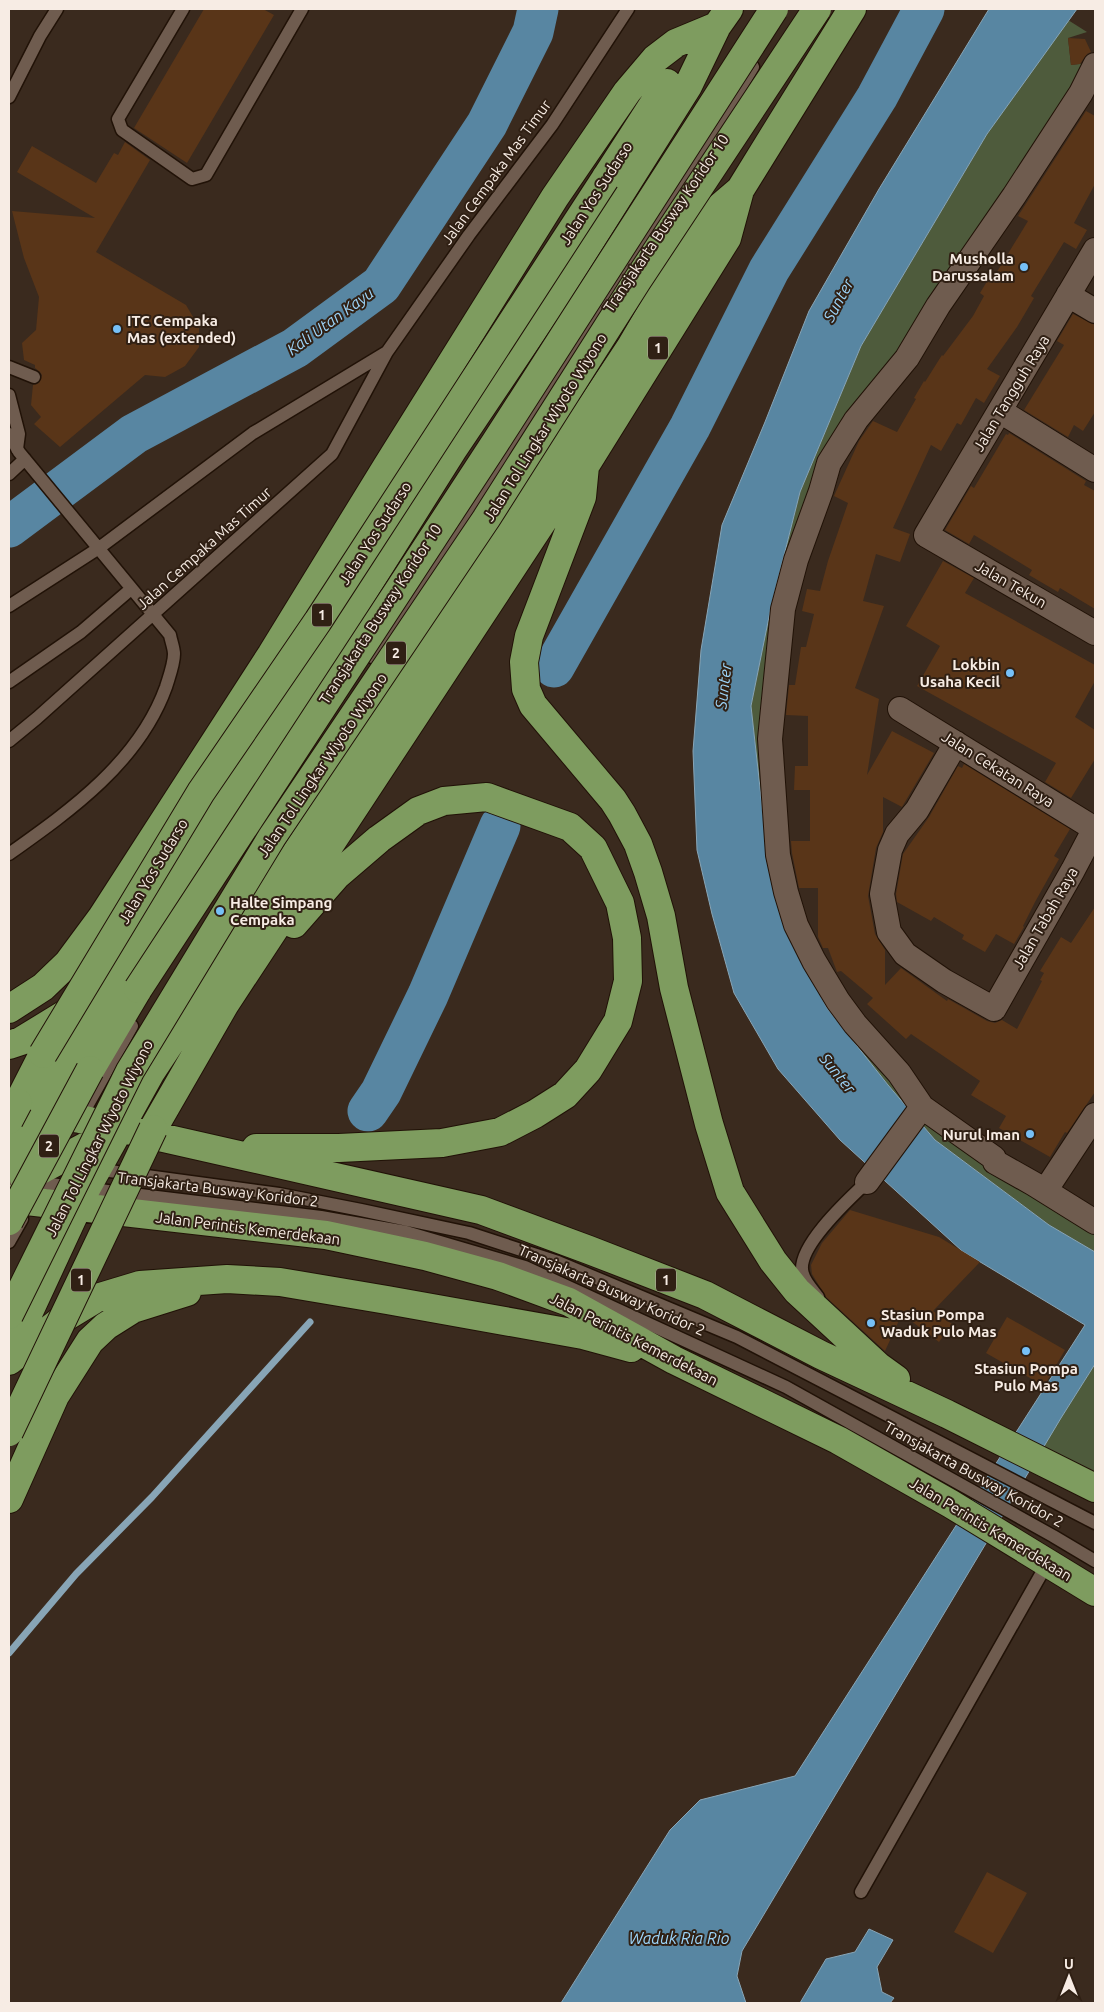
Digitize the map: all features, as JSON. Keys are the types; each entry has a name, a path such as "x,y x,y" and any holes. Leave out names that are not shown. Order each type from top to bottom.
{"highway":[{"name":"Jalan Tol Lingkar Wiyoto Wiyono","path":"9,1221 90,1070 138,989 501,435 774,9"},
{"name":"Jalan Tol Lingkar Wiyoto Wiyono","path":"9,1315 130,1071 272,837 486,519 637,281 817,9"},
{"name":"1","path":"9,1432 153,1129 225,1004 558,498 585,466 727,238 740,190 852,9"},
{"path":"9,1009 43,986 68,963 102,917 271,656 555,197 627,92 655,59 676,43 723,17"},
{"name":"Jalan Yos Sudarso","path":"21,1112 43,1054 201,792 318,622 672,75 723,17"},
{"name":"Jalan Yos Sudarso","path":"21,1112 110,985 323,656 452,451 552,302 688,86 723,17"},
{"name":"1","path":"9,1354 55,1167 151,1072 630,348 706,219 740,190"},
{"path":"552,302 557,317 566,330 590,345 630,348"},
{"path":"585,466 582,497 529,636 524,662 526,689 533,705 576,758 596,778 622,814 638,844 661,916 678,1003 709,1124 730,1192 772,1261 797,1291 878,1366 947,1414"},
{"path":"207,1148 339,1148 442,1143 500,1132 535,1114 565,1095 588,1070 618,1021 628,981 627,938 620,903 593,848 570,827 487,797 444,801 418,811 379,839 337,875 225,1004"},
{"path":"9,1045 28,1036 110,985"},
{"path":"21,1112 55,1167"},
{"name":"1","path":"21,1112 55,1167"},
{"name":"Jalan Perintis Kemerdekaan","path":"21,1112 55,1167 359,1233 425,1256 498,1276 569,1302 674,1360 838,1440 959,1496 1001,1521 1048,1562 1095,1592"},
{"name":"Jalan Perintis Kemerdekaan","path":"55,1167 207,1148 328,1175 365,1197 481,1210 705,1295 821,1355 1005,1442 1095,1488"},
{"path":"9,1499 55,1396 90,1341 106,1326 133,1310 227,1279"},
{"path":"9,1361 64,1318 97,1298 140,1285 227,1279 280,1282 583,1335 674,1360"}],"street":[{"path":"1095,65 1081,93 1014,196 938,306 906,358 856,420 829,463 821,492 796,560 783,609 770,739 778,854 786,892 796,925 814,961 838,1001 855,1024 899,1073 919,1110 994,1158 995,1162 1095,1222"},
{"name":"Jalan Tangguh Raya","path":"926,536 1095,250"},
{"path":"1068,296 1095,311"},
{"path":"1000,411 1095,470"},
{"name":"Jalan Tekun","path":"926,536 1095,633"},
{"name":"Jalan Cekatan Raya","path":"900,709 1095,828"},
{"name":"Jalan Tabah Raya","path":"956,743 917,810 897,834 890,850 882,894 889,932 905,954 944,981 994,1008 1095,828"},
{"path":"870,1178 919,1110"},
{"path":"1045,1191 1095,1115"}],"lane":[{"path":"9,97 40,36 57,9"},
{"path":"183,9 118,119 122,130 192,179 206,175 302,9"},
{"name":"Jalan Cempaka Mas Timur","path":"9,740 37,718 154,615 332,454 387,352 469,235 552,125 628,9"},
{"name":"Transjakarta Busway Koridor 10","path":"9,1295 55,1167 130,1087 207,954 590,345 661,220 787,9"},
{"name":"Transjakarta Busway Koridor 10","path":"367,663 829,9"},
{"name":"Jalan Cempaka Mas Timur","path":"9,606 99,548 253,433 387,352"},
{"path":"9,367 34,377"},
{"path":"9,395 20,434 22,456 9,474"},
{"path":"9,434 22,456 170,635 174,654 170,675 153,717 123,758 84,798 9,854"},
{"path":"9,461 22,456"},
{"path":"9,682 81,632 132,589"},
{"name":"Transjakarta Busway Koridor 10","path":"9,1242 55,1167 149,994 237,861"},
{"name":"Transjakarta Busway Koridor 2","path":"55,1167 279,1194 328,1203 365,1197 469,1234 558,1262 737,1336 1022,1487 1095,1523"},
{"path":"841,1332 803,1274 802,1264 806,1252 842,1205 870,1178"},
{"name":"Transjakarta Busway Koridor 2","path":"359,1233 406,1232 525,1267 786,1388 959,1496"},
{"name":"Transjakarta Busway Koridor 2","path":"1001,1521 1095,1562"},
{"path":"861,1892 1048,1562"}],"green space":[{"path":"1068,20 1087,32 1068,38 1071,65 1095,62 856,420 796,560 770,739 797,925 922,1107 1095,1222 1095,1252 1049,1225 935,1140 827,1009 782,920 763,815 751,706 771,607 800,492 861,346 987,134"},
{"path":"1095,1364 1095,1488 1035,1458"}],"water":[{"path":"989,9 1077,9 987,134 861,346 800,492 771,607 751,706 763,815 782,920 827,1008 888,1085 935,1140 1049,1225 1095,1252 1095,1364 742,1951 737,1976 746,2003 561,2003 670,1830 700,1800 795,1776 1085,1325 962,1251 840,1140 778,1069 734,993 712,914 697,850 693,751 701,650 722,525 809,311 879,189"},
{"path":"869,1929 893,1940 877,1967 882,1992 894,1998 890,2003 800,2003 826,1959 855,1952"}],"building":[{"path":"204,9 263,9 274,15 187,163 134,128"},
{"path":"1068,38 1085,39 1091,52 1087,54 1080,64 1071,65"},
{"path":"1086,111 1095,116 1095,184 1074,223 1087,230 1076,249 1064,242 1031,296 1034,298 1017,327 987,369 1000,376 984,403 976,398 961,425 957,423 941,451 931,445 893,528 910,534 900,562 876,554 863,601 884,606 855,688 879,699 867,775 892,731 934,753 902,807 883,797 883,832 876,848 868,896 875,934 885,950 885,985 901,968 947,1001 948,999 987,1021 995,1023 1002,1020 1017,1029 1042,981 1040,980 1044,973 1040,971 1061,937 1071,943 1095,907 1095,1092 1067,1133 1065,1132 1050,1157 999,1128 1006,1116 971,1095 980,1081 911,1034 906,1039 867,1004 873,998 841,971 837,972 828,948 823,948 818,937 818,888 799,888 792,853 791,841 810,841 810,790 794,790 795,766 808,766 808,716 786,715 789,685 795,685 801,647 806,647 814,614 802,611 807,589 820,591 848,503 834,496 859,441 873,421 897,432 924,381 973,316 984,296 980,293 992,273 995,275 1028,221 1018,216"},
{"name":"ITC Cempaka Mas (extended)","path":"125,142 150,160 96,252 186,305 199,327 199,347 185,366 165,377 145,375 60,447 34,424 41,417 31,405 33,385 39,383 42,375 35,368 35,365 24,360 22,343 36,330 39,297 24,258 12,211 95,218 17,172 32,146 96,183 114,153 118,155"},
{"path":"1073,314 1095,325 1095,412 1083,431 1074,425 1068,437 1024,410 1064,345 1057,341"},
{"path":"1009,433 1086,481 1084,485 1095,491 1095,609 1060,588 1058,592 1029,575 1032,570 974,535 969,544 945,530 971,486 974,488 1006,434 1008,435"},
{"name":"Lokbin Usaha Kecil","path":"943,561 974,578 965,593 1095,665 1095,681 1075,717 1095,730 1095,759 1071,798 1045,782 1056,763 917,686 940,646 906,626"},
{"path":"964,764 1070,829 1054,856 1059,859 1014,944 996,934 985,952 962,939 964,935 934,917 931,921 897,902 896,894 903,854 929,817 958,766 962,768"},
{"name":"Stasiun Pompa Waduk Pulo Mas","path":"850,1210 939,1237 980,1262 933,1311 952,1324 939,1342 902,1314 885,1351 826,1297 812,1274 811,1265 822,1243"},
{"name":"Stasiun Pompa Pulo Mas","path":"1007,1317 1065,1350 1044,1386 986,1353"},
{"path":"987,1872 1027,1893 993,1953 954,1932"}],"waterway":[{"name":"Kali Utan Kayu","path":"9,527 134,434 295,348 381,285 487,124 533,32 538,9"},
{"path":"554,667 690,427 769,270 877,97 924,9"},
{"path":"368,1111 381,1092 428,995 500,826"},
{"path":"9,1653 76,1574 152,1497 310,1322"}],"place":[{"name":"Musholla Darussalam","path":"1024,267"},
{"name":"ITC Cempaka Mas (extended)","path":"117,329"},
{"name":"Lokbin Usaha Kecil","path":"1010,673"},
{"name":"Halte Simpang Cempaka","path":"220,911"},
{"name":"Nurul Iman","path":"1030,1134"},
{"name":"Stasiun Pompa Waduk Pulo Mas","path":"871,1323"},
{"name":"Stasiun Pompa Pulo Mas","path":"1026,1351"}],"water label":[{"name":"Sunter","path":"838,300"},
{"name":"Sunter","path":"723,686"},
{"name":"Sunter","path":"838,1073"},
{"name":"Waduk Ria Rio","path":"679,1938"}]}
